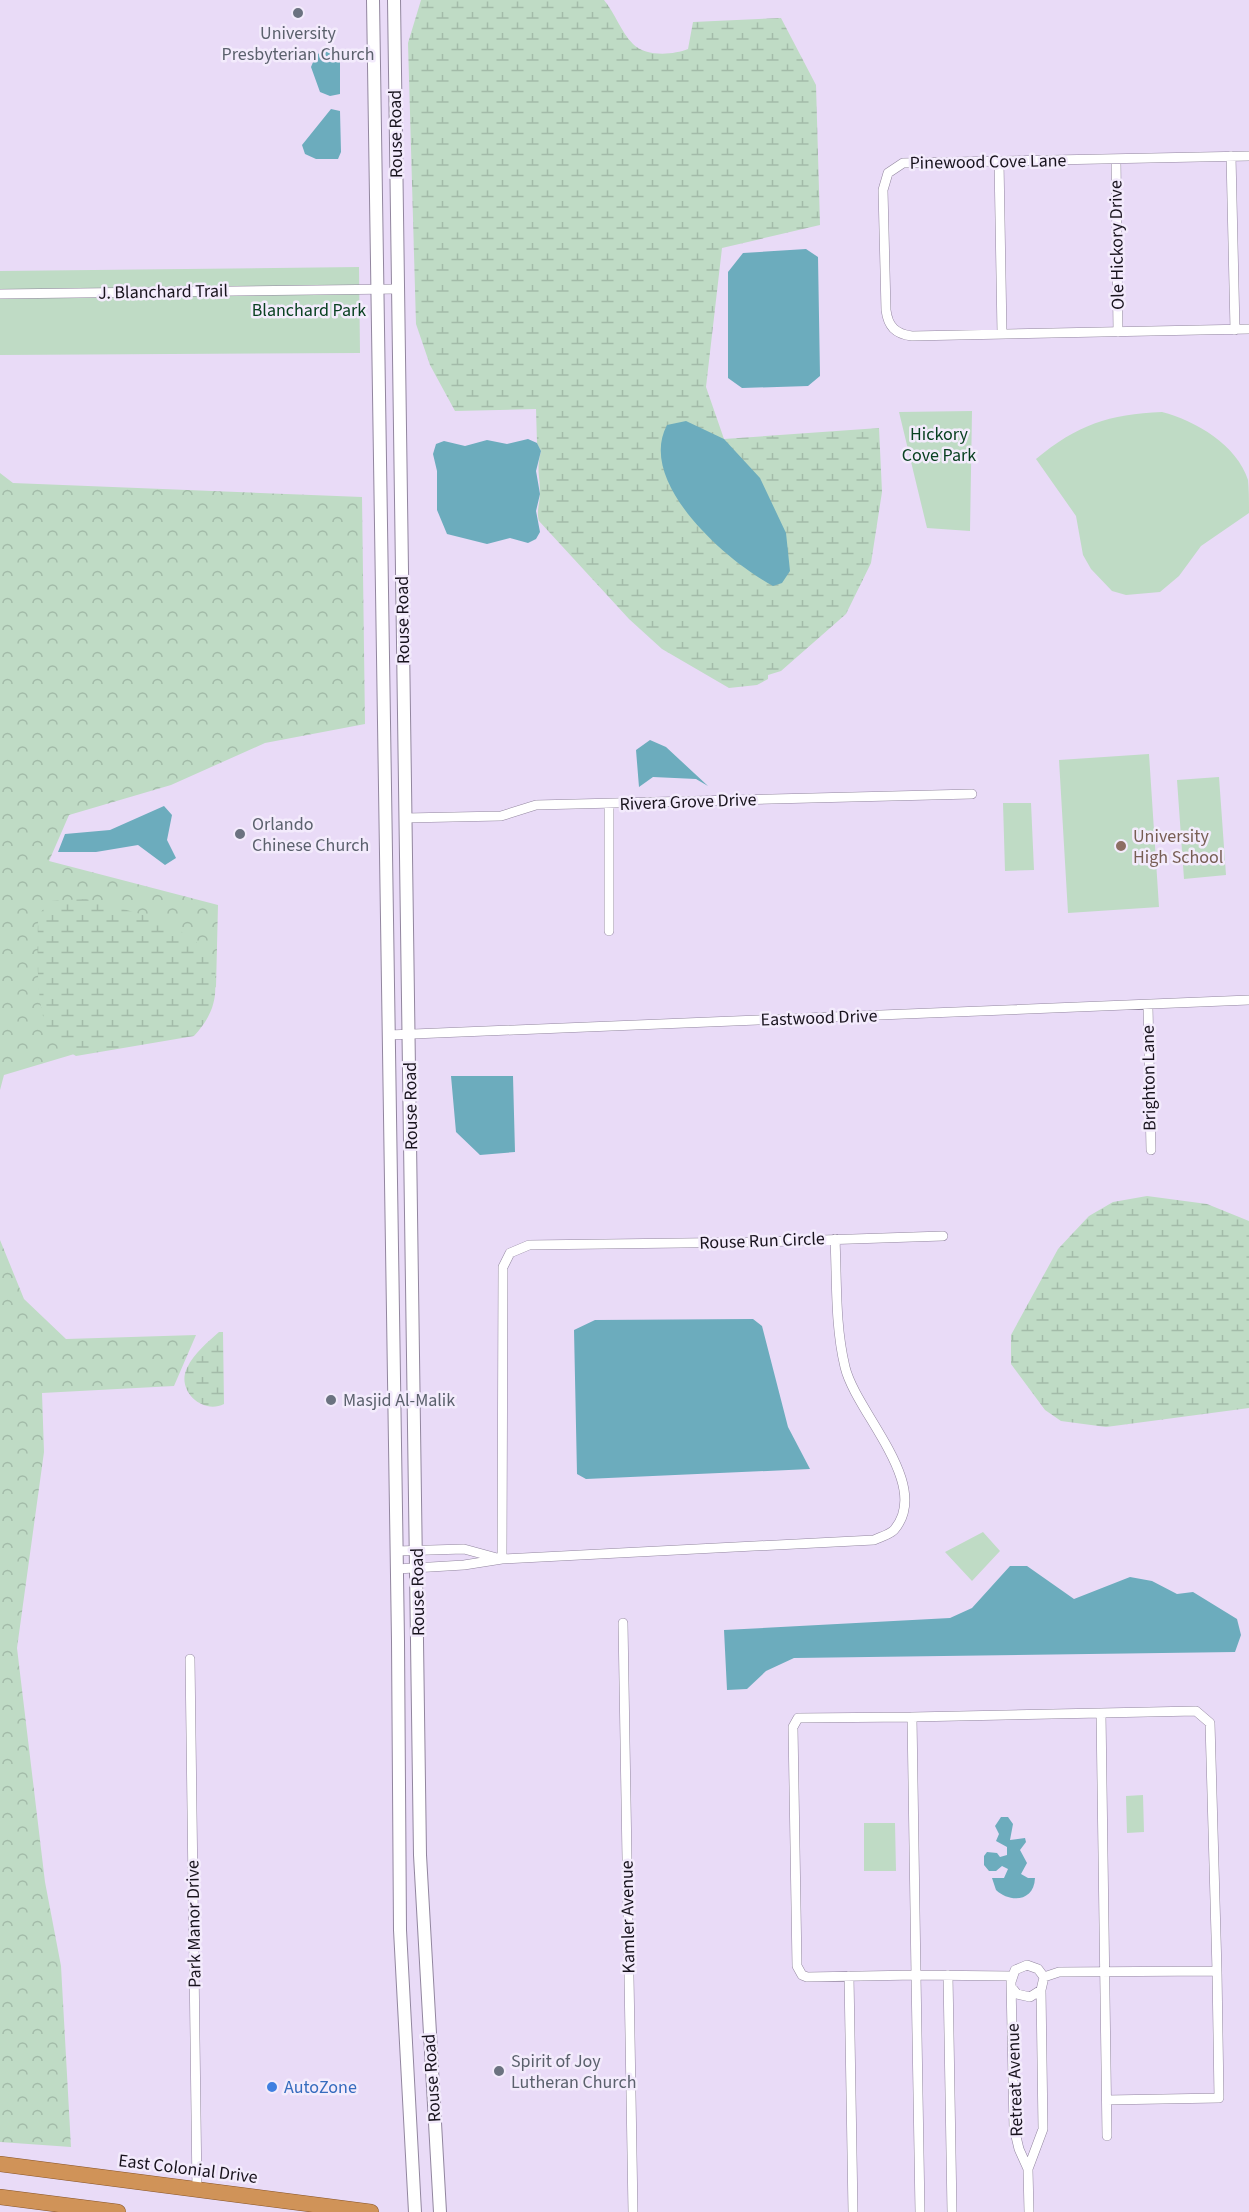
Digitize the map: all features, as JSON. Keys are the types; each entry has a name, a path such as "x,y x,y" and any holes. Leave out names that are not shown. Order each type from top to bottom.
{"highway":[{"name":"East Colonial Drive","path":"0,2164 371,2212"},
{"path":"0,2197 118,2212"}],"street":[{"name":"Rouse Road","path":"373,0 397,1551 400,1930 415,2212"},
{"name":"Rouse Road","path":"394,0 418,1568 420,1855 440,2212"},
{"path":"1231,156 1235,330"},
{"name":"Pinewood Cove Lane","path":"1249,156 898,165 885,178 883,202 886,310 893,329 898,333 912,336 1249,329"},
{"name":"Ole Hickory Drive","path":"1116,159 1118,332"},
{"path":"999,161 1002,334"},
{"name":"J. Blanchard Trail","path":"0,294 398,289"},
{"name":"Rivera Grove Drive","path":"406,818 501,816 536,805 972,794"},
{"path":"609,804 609,931"},
{"name":"Eastwood Drive","path":"389,1035 1249,1000"},
{"name":"Brighton Lane","path":"1148,1005 1150,1150"},
{"path":"835,1239 943,1236"},
{"name":"Rouse Run Circle","path":"397,1569 464,1565 502,1559 874,1540 893,1531 903,1515 906,1488 845,1368 839,1324 835,1239 530,1245 510,1252 503,1267 502,1559"},
{"path":"464,1549 464,1565"},
{"name":"Rouse Run Circle","path":"397,1551 464,1549 502,1559"},
{"name":"Kamler Avenue","path":"623,1623 633,2212"},
{"name":"Park Manor Drive","path":"190,1659 197,2190"},
{"path":"1012,1976 807,1977 802,1975 797,1966 793,1726 798,1718 1196,1711 1210,1723 1219,2098 1107,2100"},
{"path":"1101,1713 1107,2136"},
{"path":"912,1717 920,2212"},
{"path":"1027,1965 1038,1969 1044,1977 1041,1990 1030,1997 1017,1994 1013,1989 1012,1976 1020,1966 1027,1965"},
{"path":"1044,1977 1059,1972 1105,1974 1217,1971"},
{"path":"948,1975 952,2212"},
{"path":"849,1976 853,2212"},
{"name":"Retreat Avenue","path":"1013,1989 1014,2128 1018,2149 1028,2169"},
{"name":"Retreat Avenue","path":"1029,2212 1028,2169 1043,2129 1041,1990"}],"green space":[{"path":"421,0 604,0 633,44 645,51 660,54 688,49 693,22 781,18 816,85 820,225 722,248 706,387 724,439 879,428 882,492 871,563 846,614 781,671 768,675 768,679 757,685 729,688 662,649 629,619 539,521 538,469 541,451 537,443 536,409 455,411 430,365 416,324 408,43"},
{"name":"Blanchard Park","path":"359,267 360,353 0,355 0,271"},
{"name":"Hickory Cove Park","path":"972,411 970,531 927,528 899,412"},
{"path":"1162,412 1201,428 1225,445 1235,456 1248,480 1249,513 1201,546 1179,576 1160,592 1126,595 1112,591 1091,569 1083,555 1076,516 1036,459 1051,447 1094,424 1126,415"},
{"path":"0,473 13,483 362,497 365,724 265,743 171,785 69,815 49,861 218,905 216,987 158,1029 4,1075 0,1090"},
{"path":"1149,754 1159,907 1068,913 1059,760"},
{"path":"1219,777 1226,875 1184,879 1177,780"},
{"path":"1003,803 1031,803 1034,870 1005,871"},
{"path":"86,899 158,921 176,929 205,950 215,966 215,998 207,1018 194,1036 76,1056 62,1048 51,1036 39,995 38,915 51,901"},
{"path":"1147,1196 1207,1204 1249,1221 1249,1408 1106,1427 1061,1421 1045,1410 1011,1364 1011,1335 1058,1249 1089,1216 1113,1202"},
{"path":"0,1240 24,1299 66,1339 196,1335 174,1386 42,1393 44,1452 17,1648 45,1882 61,1966 71,2147 0,2142"},
{"path":"219,1332 223,1332 224,1404 216,1407 207,1406 193,1398 185,1384 185,1376 193,1357"},
{"path":"983,1532 1000,1551 972,1581 945,1552"},
{"path":"1143,1795 1144,1832 1127,1833 1126,1796"},
{"path":"864,1823 895,1823 896,1871 864,1871"}],"water":[{"path":"327,49 340,50 340,94 330,96 320,92 311,67 316,55"},
{"path":"331,109 340,111 341,152 338,159 316,159 305,154 302,145"},
{"path":"806,249 818,257 820,376 808,386 742,388 728,378 728,272 743,253"},
{"path":"686,421 724,439 760,478 786,533 790,571 782,583 773,586 733,559 692,518 675,495 664,471 661,448 667,425"},
{"path":"528,439 537,443 541,451 536,471 540,494 536,511 540,532 536,539 528,543 510,538 487,544 447,534 437,510 437,471 433,454 436,444 444,441 465,446 487,440 507,444"},
{"path":"650,740 666,747 708,786 696,779 653,777 639,787 636,750"},
{"path":"164,806 172,815 167,840 176,858 165,865 138,845 96,852 58,852 65,834 110,830"},
{"path":"451,1076 513,1076 515,1152 480,1155 456,1132"},
{"path":"753,1319 762,1326 788,1427 810,1469 586,1479 577,1474 574,1330 595,1320"},
{"path":"1010,1566 1027,1566 1074,1599 1130,1577 1152,1581 1177,1594 1193,1592 1237,1619 1241,1635 1235,1652 794,1658 766,1671 747,1689 727,1690 724,1630 950,1618 972,1608"},
{"path":"1001,1817 1008,1817 1013,1824 1010,1840 1025,1838 1026,1842 1020,1850 1027,1863 1021,1874 1028,1878 1035,1878 1030,1892 1020,1898 1008,1897 996,1890 992,1878 1004,1878 1008,1869 1002,1866 996,1871 989,1871 984,1865 984,1856 987,1852 997,1853 1000,1857 1007,1855 1007,1847 996,1841 999,1834 995,1826"}],"place":[{"name":"University Presbyterian Church","path":"298,13"},
{"name":"Orlando Chinese Church","path":"240,834"},
{"name":"University High School","path":"1121,846"},
{"name":"Masjid Al-Malik","path":"331,1400"},
{"name":"Spirit of Joy Lutheran Church","path":"499,2071"},
{"name":"AutoZone","path":"272,2087"}]}
